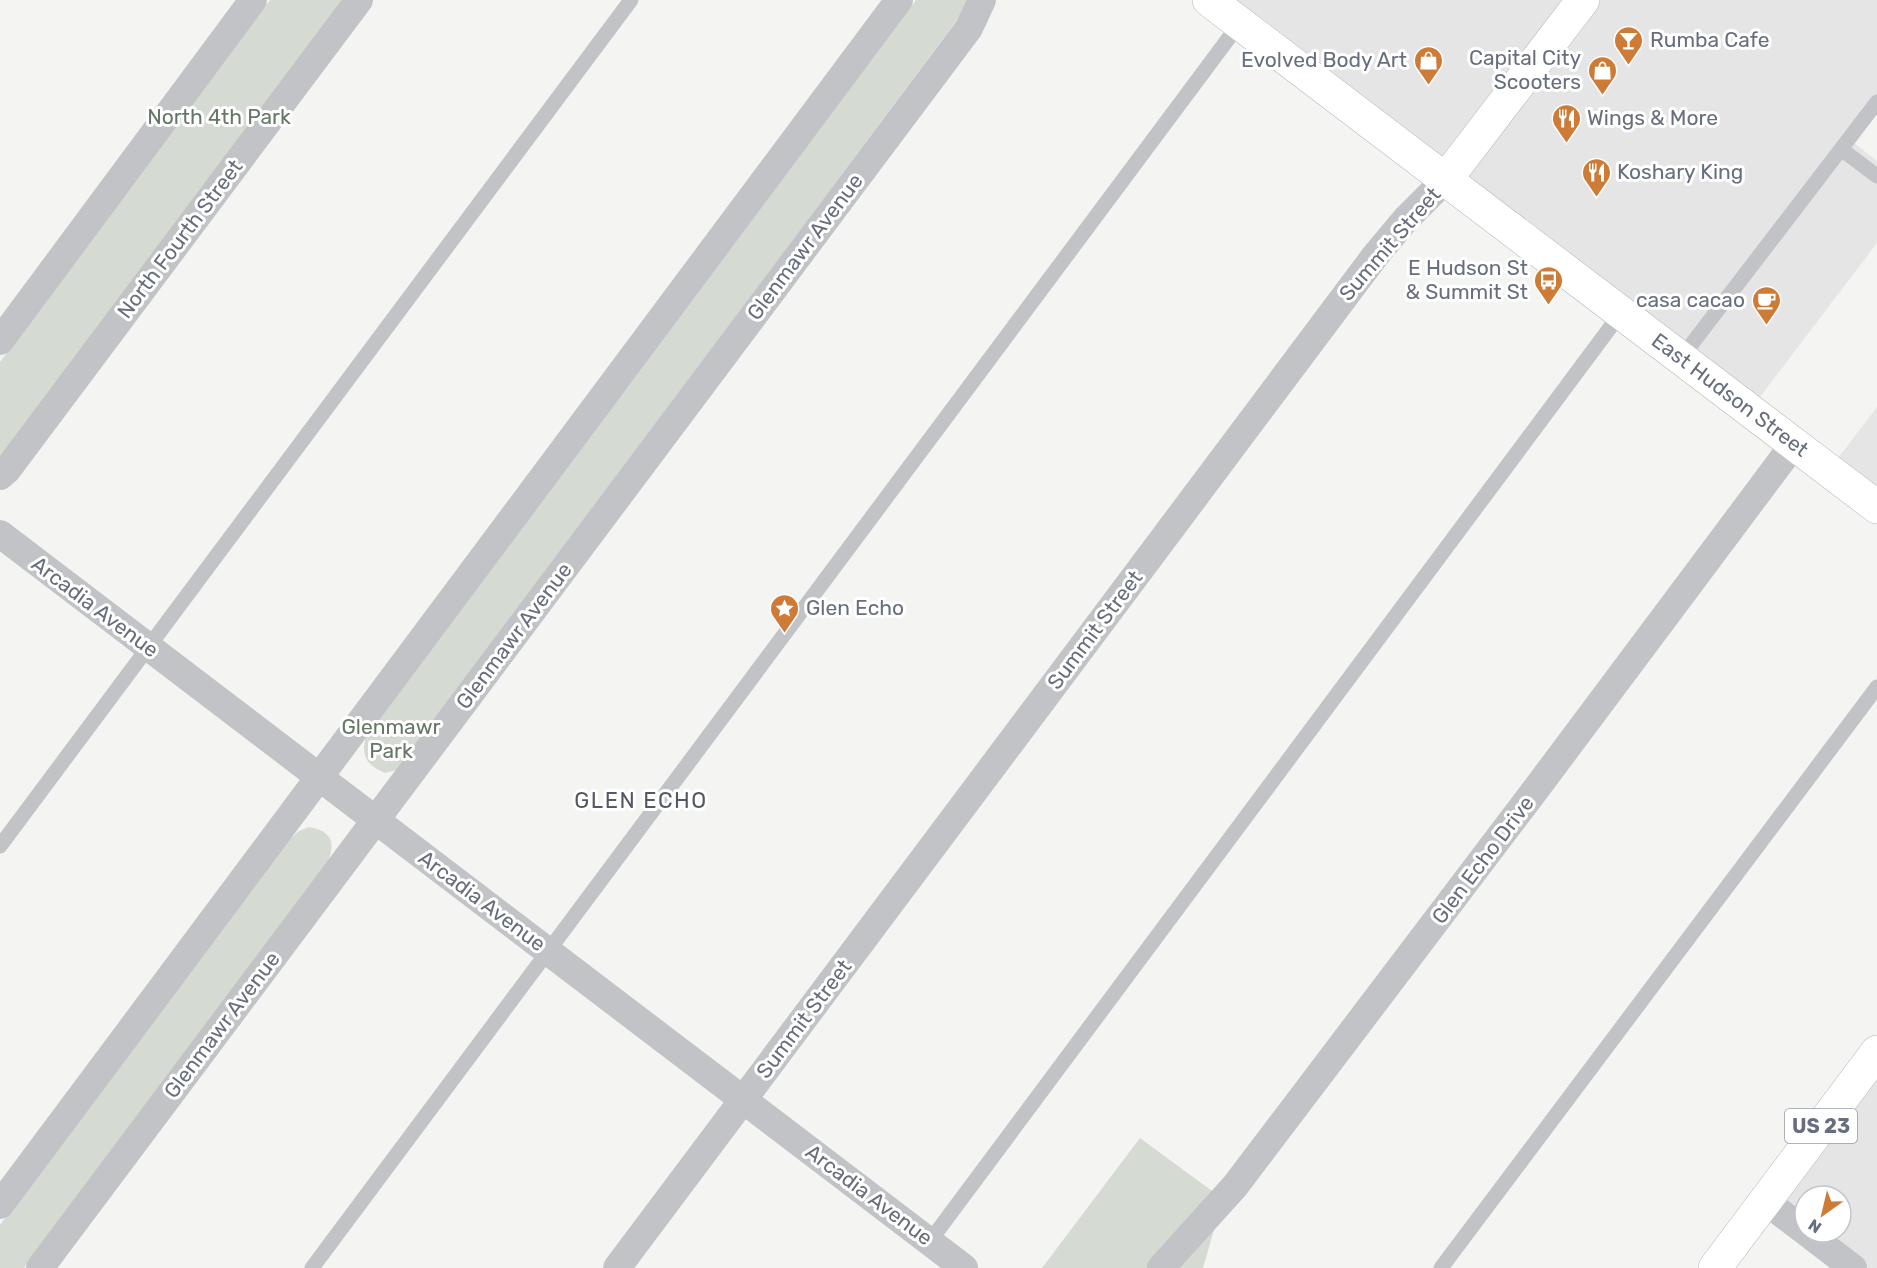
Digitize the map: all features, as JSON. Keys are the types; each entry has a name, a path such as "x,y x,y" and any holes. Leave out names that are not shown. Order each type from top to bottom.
{"main road":[{"name":"Summit Street","path":"1446,179 1583,0"},
{"name":"East Hudson Street","path":"1213,1 1877,507"},
{"name":"US 23","path":"1715,1268 1877,1052"}],"street":[{"path":"0,341 253,0"},
{"name":"North Fourth Street","path":"0,476 7,470 359,0"},
{"path":"0,1205 899,0"},
{"name":"Glenmawr Avenue","path":"40,1268 969,28 982,0"},
{"name":"Summit Street","path":"617,1268 1375,256 1406,219 1446,179"},
{"name":"Glen Echo Drive","path":"1161,1268 1235,1186 1794,444"},
{"name":"Arcadia Avenue","path":"0,534 964,1268"},
{"path":"1766,1201 1793,1222"},
{"path":"1822,1244 1853,1268"}],"lane":[{"path":"0,846 631,0"},
{"path":"312,1268 1240,23"},
{"path":"1681,358 1877,102"},
{"path":"1841,149 1877,176"},
{"path":"930,1241 1621,313"},
{"path":"1441,1268 1877,687"}],"shaded area":[{"path":"1207,0 1877,0 1877,102 1849,139 1877,161 1877,243 1747,414"},
{"path":"1877,407 1877,508 1829,470"},
{"path":"1877,1052 1877,1268 1853,1268 1822,1244 1853,1244 1853,1184 1793,1184 1793,1222 1766,1201"}],"green space":[{"name":"North 4th Park","path":"270,0 342,0 0,458 0,362"},
{"name":"Glenmawr Park","path":"916,0 968,0 963,12 397,770 385,773 378,770 369,762 364,753 367,734"},
{"path":"309,827 322,831 330,838 332,848 328,862 24,1268 0,1268 0,1225 290,839 299,831"},
{"path":"1140,1138 1223,1199 1203,1268 1042,1268"}],"place":[{"name":"Rumba Cafe","path":"1629,66"},
{"name":"Evolved Body Art","path":"1428,86"},
{"name":"Capital City Scooters","path":"1602,96"},
{"name":"Wings & More","path":"1566,144"},
{"name":"Koshary King","path":"1596,198"},
{"name":"E Hudson St & Summit St","path":"1549,306"},
{"name":"casa cacao","path":"1766,326"},
{"name":"Glen Echo","path":"785,634"}],"district":[{"name":"GLEN ECHO","path":"641,800"}]}
